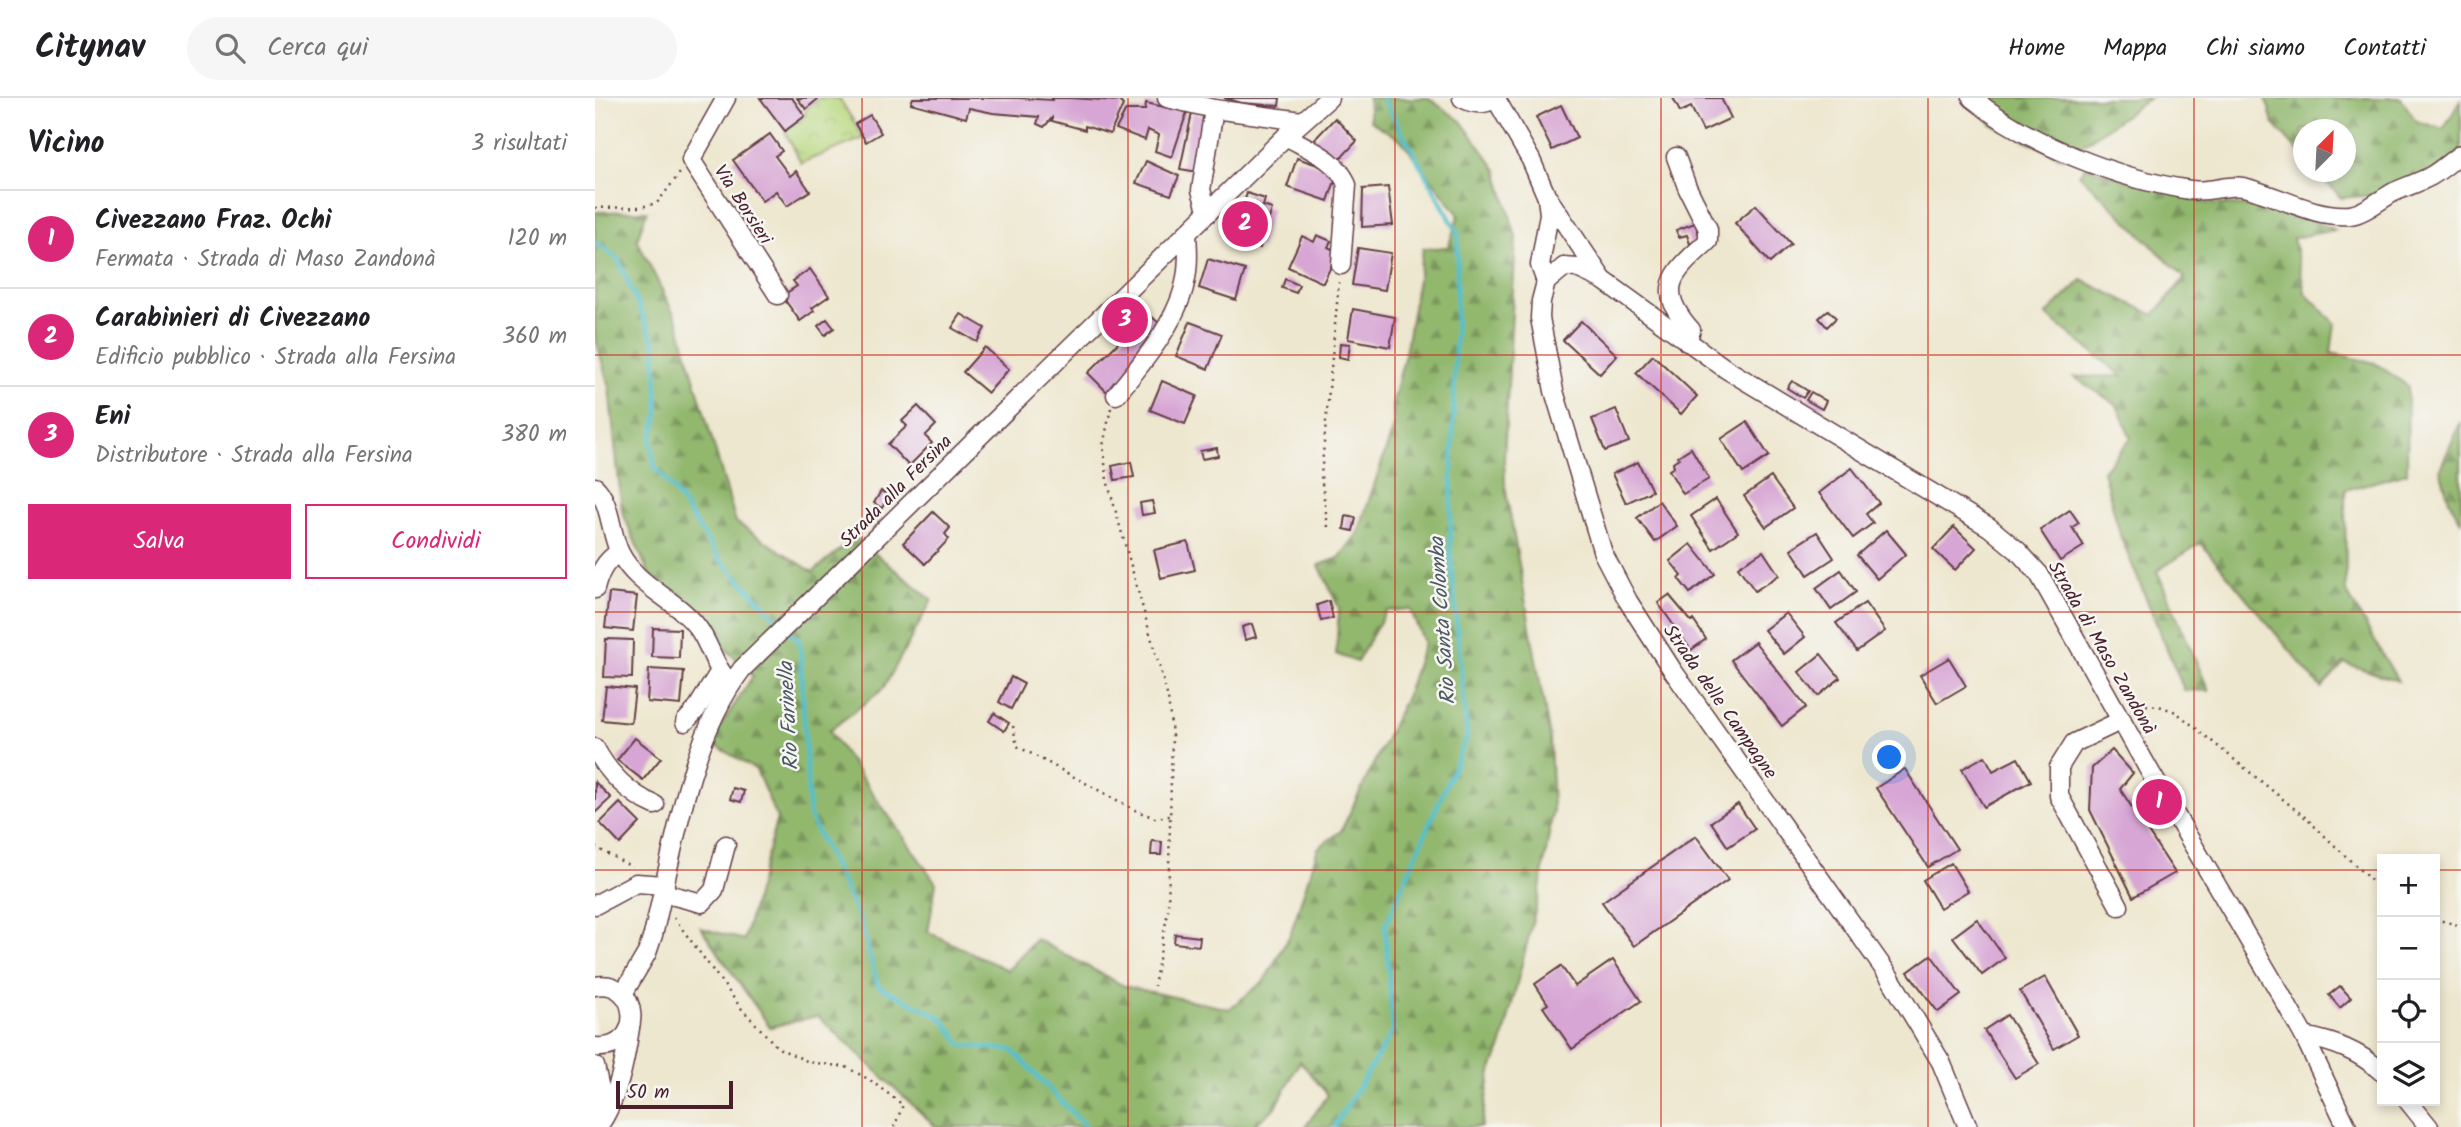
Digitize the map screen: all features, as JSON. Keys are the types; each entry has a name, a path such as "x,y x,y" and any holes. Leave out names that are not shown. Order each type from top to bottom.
{"street":[{"name":"Via Borsieri","path":"726,98 691,160 778,295"},
{"path":"1167,98 1214,109 1302,121"},
{"name":"Strada alla Fersina","path":"623,994 646,953 698,754 726,677 759,651 860,555 1286,136 1329,98"},
{"path":"1462,98 1472,103 1485,104 1496,98 1531,160 1546,195 1603,280"},
{"path":"1972,98 1991,114 2086,162 2190,190 2210,191 2238,186 2266,193 2316,212 2352,215 2393,192 2430,176 2461,155"},
{"path":"1208,213 1201,190 1214,109"},
{"path":"1286,136 1333,164 1344,174 1347,186 1341,265"},
{"path":"1676,157 1687,187 1708,229 1709,237 1683,265 1670,284 1672,302 1678,316 1691,330 1687,342"},
{"name":"Strada delle Campagne","path":"1546,195 1549,214 1540,264 1546,282 1541,301 1541,318 1554,391 1603,553 1628,601 1673,671 1889,976 1941,1062 1968,1127"},
{"path":"1546,282 1564,267 1566,240 1563,221"},
{"path":"1116,396 1150,355 1185,286 1189,262 1187,233"},
{"path":"1545,235 1564,267"},
{"name":"Strada di Maso Zandonà","path":"1564,267 1577,268 1603,280 1726,369 1989,527 2018,551 2039,574 2304,1036 2347,1127"},
{"path":"595,487 604,504 619,552 630,569 649,588 680,609 697,627 726,677 685,722"},
{"path":"595,589 599,573 612,556 619,552"},
{"path":"2119,906 2059,796 2059,767 2074,743 2120,715"},
{"path":"595,748 609,771 632,793 655,804"},
{"path":"595,905 642,882 662,896 702,903 714,890 726,845"},
{"path":"595,986 613,987 623,994 631,1009 631,1026 620,1078 612,1100 597,1127"},
{"path":"595,1047 620,1041 631,1026"},
{"path":"2304,1036 2336,1043 2377,1068"},
{"path":"597,1127 599,1097 596,1069 620,1078"},
{"path":"2412,1106 2430,1127"}],"path":[{"path":"595,208 641,207 657,203 691,160"},
{"path":"1328,527 1321,476 1341,265"},
{"path":"1116,396 1108,416 1103,446 1107,480 1168,698 1172,735 1168,911 1154,986"},
{"path":"2120,715 2134,703 2176,712 2306,818 2377,886"},
{"path":"1013,726 1017,746 1137,811 1155,818 1170,816"},
{"path":"595,847 633,868 642,882"},
{"path":"662,896 671,914 741,1009 778,1048 809,1062 846,1067 870,1080 903,1105 894,1127"},
{"path":"2440,920 2461,926"}],"green space":[{"path":"819,98 839,98 864,138 801,163 785,131 805,116 806,109"},
{"path":"1368,98 1428,98 1461,121 1497,170 1516,237 1504,459 1505,486 1550,738 1553,810 1539,895 1502,1044 1491,1072 1481,1127 1305,1127 1328,1095 1300,1061 1276,1107 1252,1127 936,1127 818,1016 770,1027 701,928 744,940 777,818 756,770 710,742 753,676 648,572 622,511 609,387 595,336 595,212 647,211 637,240 678,322 736,522 813,572 855,537 932,600 883,689 829,731 936,883 928,932 1007,970 1036,939 1124,986 1229,1009 1264,981 1290,935 1318,848 1341,831 1406,697 1424,642 1410,609 1386,611 1357,662 1336,654 1339,608 1319,565 1339,558 1358,533 1394,426 1393,402 1405,354 1423,249 1448,247 1459,215 1400,139 1370,121"},
{"path":"1972,98 2150,98 2063,158 1991,124"},
{"path":"2266,98 2401,98 2416,121 2443,129 2461,100 2461,165 2430,190 2341,198 2326,182 2356,182 2356,119 2293,119 2293,146 2273,123"},
{"path":"2086,167 2205,203 2283,209 2335,230 2293,238 2305,292 2335,323 2331,353 2375,363 2408,386 2407,473 2345,490 2346,591 2398,681 2344,663 2321,688 2201,543 2157,571 2209,691 2184,690 2121,538 2103,471 2131,438 2117,405 2074,377 2122,376 2046,315 2082,280 2154,315 2185,278 2079,174"},
{"path":"2461,421 2461,522 2449,500 2440,469"}],"building":[{"path":"760,98 792,98 805,116 785,131"},
{"path":"797,98 819,98 806,109"},
{"path":"913,98 1071,98 1119,101 1123,105 1110,134 1085,126 1085,130 1052,121 1052,118 1044,127 1037,124 1039,117 969,108 966,118 911,103"},
{"path":"1224,98 1280,98 1279,106 1242,103"},
{"path":"1673,98 1721,98 1731,118 1703,131 1691,107 1680,112"},
{"path":"1146,103 1187,112 1172,157 1155,151 1159,135 1148,130 1145,140 1116,129 1126,110 1145,110"},
{"path":"1561,105 1577,138 1552,150 1536,117"},
{"path":"1192,113 1205,116 1198,172 1180,169"},
{"path":"870,115 881,133 866,142 855,124"},
{"path":"1335,118 1357,141 1339,160 1313,141"},
{"path":"770,134 782,151 775,156 790,176 796,171 810,191 787,206 776,191 762,201 733,160"},
{"path":"1297,158 1338,172 1328,201 1287,187"},
{"path":"1146,161 1179,176 1171,195 1136,183"},
{"path":"1388,187 1393,225 1362,227 1363,189"},
{"path":"1247,193 1265,199 1263,206 1272,209 1260,248 1230,239"},
{"path":"1756,205 1791,244 1770,263 1735,223"},
{"path":"1695,223 1701,240 1690,244 1687,235 1679,237 1676,230"},
{"path":"1317,235 1331,241 1328,247 1338,252 1323,283 1288,267 1302,236 1314,242"},
{"path":"1358,248 1391,253 1385,290 1352,285"},
{"path":"1208,259 1245,270 1236,300 1199,288"},
{"path":"810,269 829,296 800,321 782,296 797,286 793,281"},
{"path":"1285,279 1299,285 1296,293 1282,288"},
{"path":"1353,309 1395,317 1390,347 1348,339"},
{"path":"1828,310 1836,318 1827,327 1819,318"},
{"path":"1148,313 1162,326 1109,394 1088,373"},
{"path":"961,314 985,328 977,342 952,328"},
{"path":"827,319 834,328 825,335 818,326"},
{"path":"1581,321 1617,355 1600,374 1563,340"},
{"path":"1190,322 1222,334 1208,369 1176,356"},
{"path":"1340,343 1350,344 1348,359 1339,357"},
{"path":"985,347 1009,369 988,393 963,372"},
{"path":"1653,355 1697,396 1681,414 1636,373"},
{"path":"1162,381 1197,396 1185,424 1150,410"},
{"path":"1792,381 1808,391 1803,398 1787,388"},
{"path":"1811,392 1826,401 1822,409 1806,400"},
{"path":"918,406 936,425 925,436 932,443 909,466 888,444 907,426 902,421"},
{"path":"1616,409 1629,442 1605,451 1592,419"},
{"path":"1747,422 1769,456 1743,473 1721,439"},
{"path":"1217,448 1218,456 1202,459 1200,451"},
{"path":"1691,448 1709,479 1683,494 1669,470 1674,467 1673,462 1678,456"},
{"path":"1131,462 1134,477 1115,480 1112,466"},
{"path":"1638,462 1652,491 1626,503 1612,474"},
{"path":"1852,468 1879,503 1866,514 1873,523 1853,538 1819,493"},
{"path":"1771,477 1793,508 1766,527 1744,496"},
{"path":"881,491 889,495 882,508 874,503"},
{"path":"1716,499 1738,532 1713,549 1691,516"},
{"path":"1152,501 1155,513 1142,515 1140,503"},
{"path":"1659,501 1677,526 1655,542 1637,518"},
{"path":"2070,510 2079,523 2072,527 2084,546 2060,561 2040,530"},
{"path":"933,512 950,528 945,534 949,539 925,564 903,543"},
{"path":"1346,516 1356,518 1353,531 1344,529"},
{"path":"1954,527 1976,548 1955,570 1933,549"},
{"path":"1886,530 1906,554 1877,579 1857,555"},
{"path":"1817,532 1834,558 1808,575 1791,549"},
{"path":"1188,542 1195,570 1161,578 1154,550"},
{"path":"1691,544 1715,574 1690,593 1679,579 1682,576 1670,561"},
{"path":"1763,551 1779,575 1755,591 1738,567"},
{"path":"1841,570 1856,592 1831,610 1816,588"},
{"path":"609,593 637,596 633,631 605,628"},
{"path":"1669,595 1691,621 1693,620 1706,639 1691,650 1658,603"},
{"path":"1329,601 1333,618 1321,621 1317,605"},
{"path":"1865,603 1885,631 1857,651 1836,623"},
{"path":"1786,613 1805,637 1784,654 1764,630"},
{"path":"1252,624 1256,637 1245,640 1242,627"},
{"path":"653,628 680,629 679,658 652,657"},
{"path":"606,639 633,640 632,678 604,677"},
{"path":"1755,642 1806,707 1782,726 1731,660"},
{"path":"1821,654 1840,678 1818,696 1799,672"},
{"path":"1949,658 1966,686 1937,703 1920,675"},
{"path":"649,669 684,671 681,705 647,702"},
{"path":"1011,677 1024,684 1011,709 999,702"},
{"path":"606,686 635,689 631,723 602,720"},
{"path":"994,713 1009,723 1004,731 989,721"},
{"path":"635,738 661,758 643,780 617,760"},
{"path":"2112,750 2133,773 2120,789 2175,873 2133,897 2090,810 2092,768"},
{"path":"1985,756 1993,771 2018,758 2031,781 1984,807 1962,769"},
{"path":"1905,769 1957,849 1928,867 1876,788"},
{"path":"595,782 611,798 595,813"},
{"path":"733,788 744,791 741,802 730,799"},
{"path":"620,803 640,823 620,844 600,823"},
{"path":"1738,804 1755,829 1728,847 1711,822"},
{"path":"1696,836 1728,880 1634,946 1602,902"},
{"path":"1152,841 1162,842 1161,855 1151,855"},
{"path":"1951,863 1968,891 1940,908 1923,880"},
{"path":"1977,919 2005,958 1982,975 1953,937"},
{"path":"1175,934 1200,937 1199,946 1174,943"},
{"path":"1931,955 1961,995 1938,1012 1908,972"},
{"path":"1613,960 1641,1001 1572,1049 1543,1007 1548,1004 1535,984 1561,966 1575,986"},
{"path":"2045,977 2078,1035 2054,1049 2020,991"},
{"path":"2340,986 2351,998 2340,1008 2329,995"},
{"path":"2007,1015 2039,1064 2015,1078 1984,1030"}],"waterway":[{"name":"Rio Santa Colomba","path":"1334,1127 1393,1031 1385,927 1467,737 1450,549 1458,233 1383,98"},
{"name":"Rio Farinella","path":"595,242 618,259 655,344 658,415 651,441 654,466 673,489 718,557 781,623"},
{"name":"Rio Farinella","path":"787,629 800,642 809,815 860,920 878,986 942,1018 962,1045 1012,1050 1086,1127"}],"place":[{"name":"Carabinieri di Civezzano","path":"1245,224"},
{"name":"Eni","path":"1125,320"},
{"name":"Civezzano Fraz. Ochi","path":"2159,802"}]}
